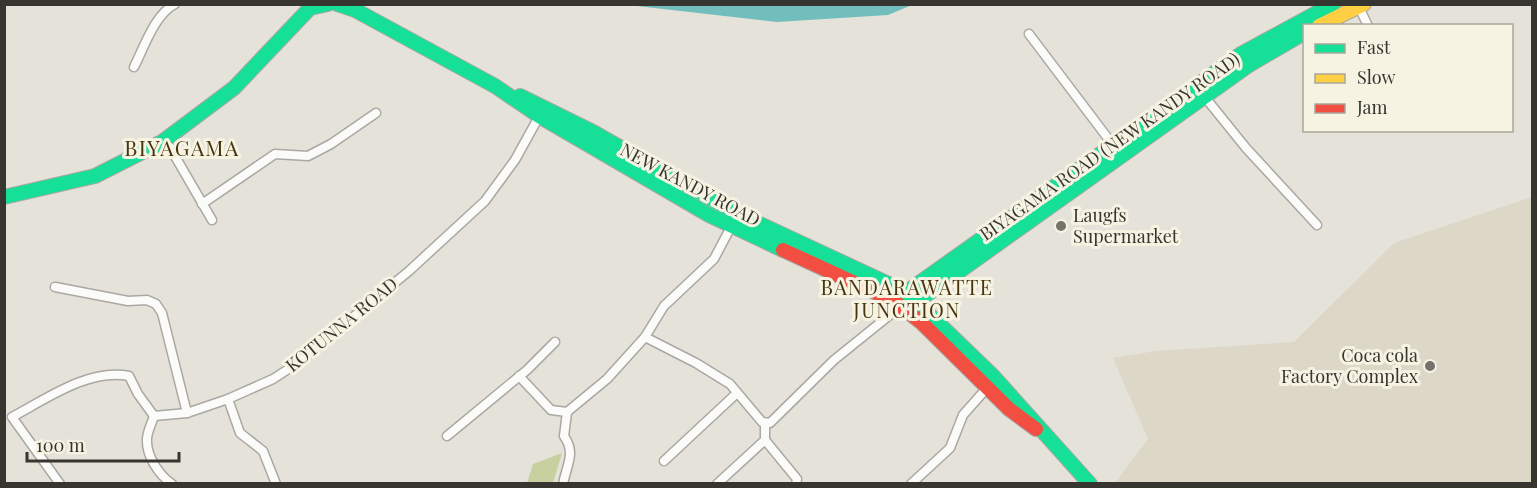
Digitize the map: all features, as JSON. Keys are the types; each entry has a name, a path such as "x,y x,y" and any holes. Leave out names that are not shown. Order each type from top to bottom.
{"main road":[{"path":"4,197 95,176 165,140 234,88 310,8 328,4"},
{"name":"NEW KANDY ROAD","path":"337,4 355,10 542,111 734,220 905,302"},
{"name":"BIYAGAMA ROAD (NEW KANDY ROAD)","path":"905,302 1116,150 1241,54 1333,4"},
{"path":"1323,24 1360,5"},
{"name":"BIYAGAMA ROAD (NEW KANDY ROAD)","path":"1116,150 1204,96 1249,65 1303,34"},
{"path":"905,302 986,389 1036,429 1090,483"},
{"path":"905,302 1016,402 1036,429"}],"street":[{"path":"134,67 155,26 169,7 175,4"},
{"path":"1360,5 1367,24"},
{"path":"1029,34 1116,150"},
{"path":"1204,96 1246,148 1317,225"},
{"name":"KOTUNNA ROAD","path":"154,416 187,413 228,399 273,379 296,364 454,232 500,182 542,111"},
{"path":"202,204 275,154 308,156 331,144 376,113"},
{"path":"165,140 212,220"},
{"path":"563,483 572,454 571,447 564,436 567,412 607,379 645,337 664,306 714,259 734,220"},
{"path":"55,287 128,301 147,300 156,304 162,313 187,413"},
{"path":"765,423 774,420 834,360 905,302"},
{"path":"645,337 696,363 730,384 765,423 765,440 798,482"},
{"path":"447,436 519,376 555,342"},
{"path":"60,483 8,419 71,386 93,378 119,374 129,376 138,394 154,416 146,439 149,454 163,477 172,483"},
{"path":"519,376 551,410 567,412"},
{"path":"911,483 950,448 963,415 986,389"},
{"path":"664,461 737,393"},
{"path":"228,399 240,433 263,451 276,483"},
{"path":"717,483 765,440"}],"shaded area":[{"path":"1532,197 1532,483 1115,483 1148,439 1113,358 1156,351 1294,342 1394,243"}],"green space":[{"path":"562,453 553,483 527,483 533,464"}],"water":[{"path":"628,5 912,5 888,15 777,22"}],"traffic: fast":[{"path":"4,197 95,176 162,142 234,88 310,8 328,4"},
{"path":"337,4 355,10 495,86 539,116 709,215 783,250"},
{"path":"901,296 1241,54 1333,4"},
{"path":"912,305 1249,65 1303,34"},
{"path":"520,96 593,132 736,213 906,292 993,376 1090,484"}],"traffic: slow":[{"path":"1323,24 1364,4"}],"traffic: jam":[{"path":"783,250 894,301 922,323 1009,409 1036,429"}],"place":[{"name":"Laugfs Supermarket","path":"1061,226"},
{"name":"Coca cola Factory Complex","path":"1430,366"}],"district":[{"name":"BIYAGAMA","path":"182,149"},
{"name":"BANDARAWATTE JUNCTION","path":"907,300"}]}
